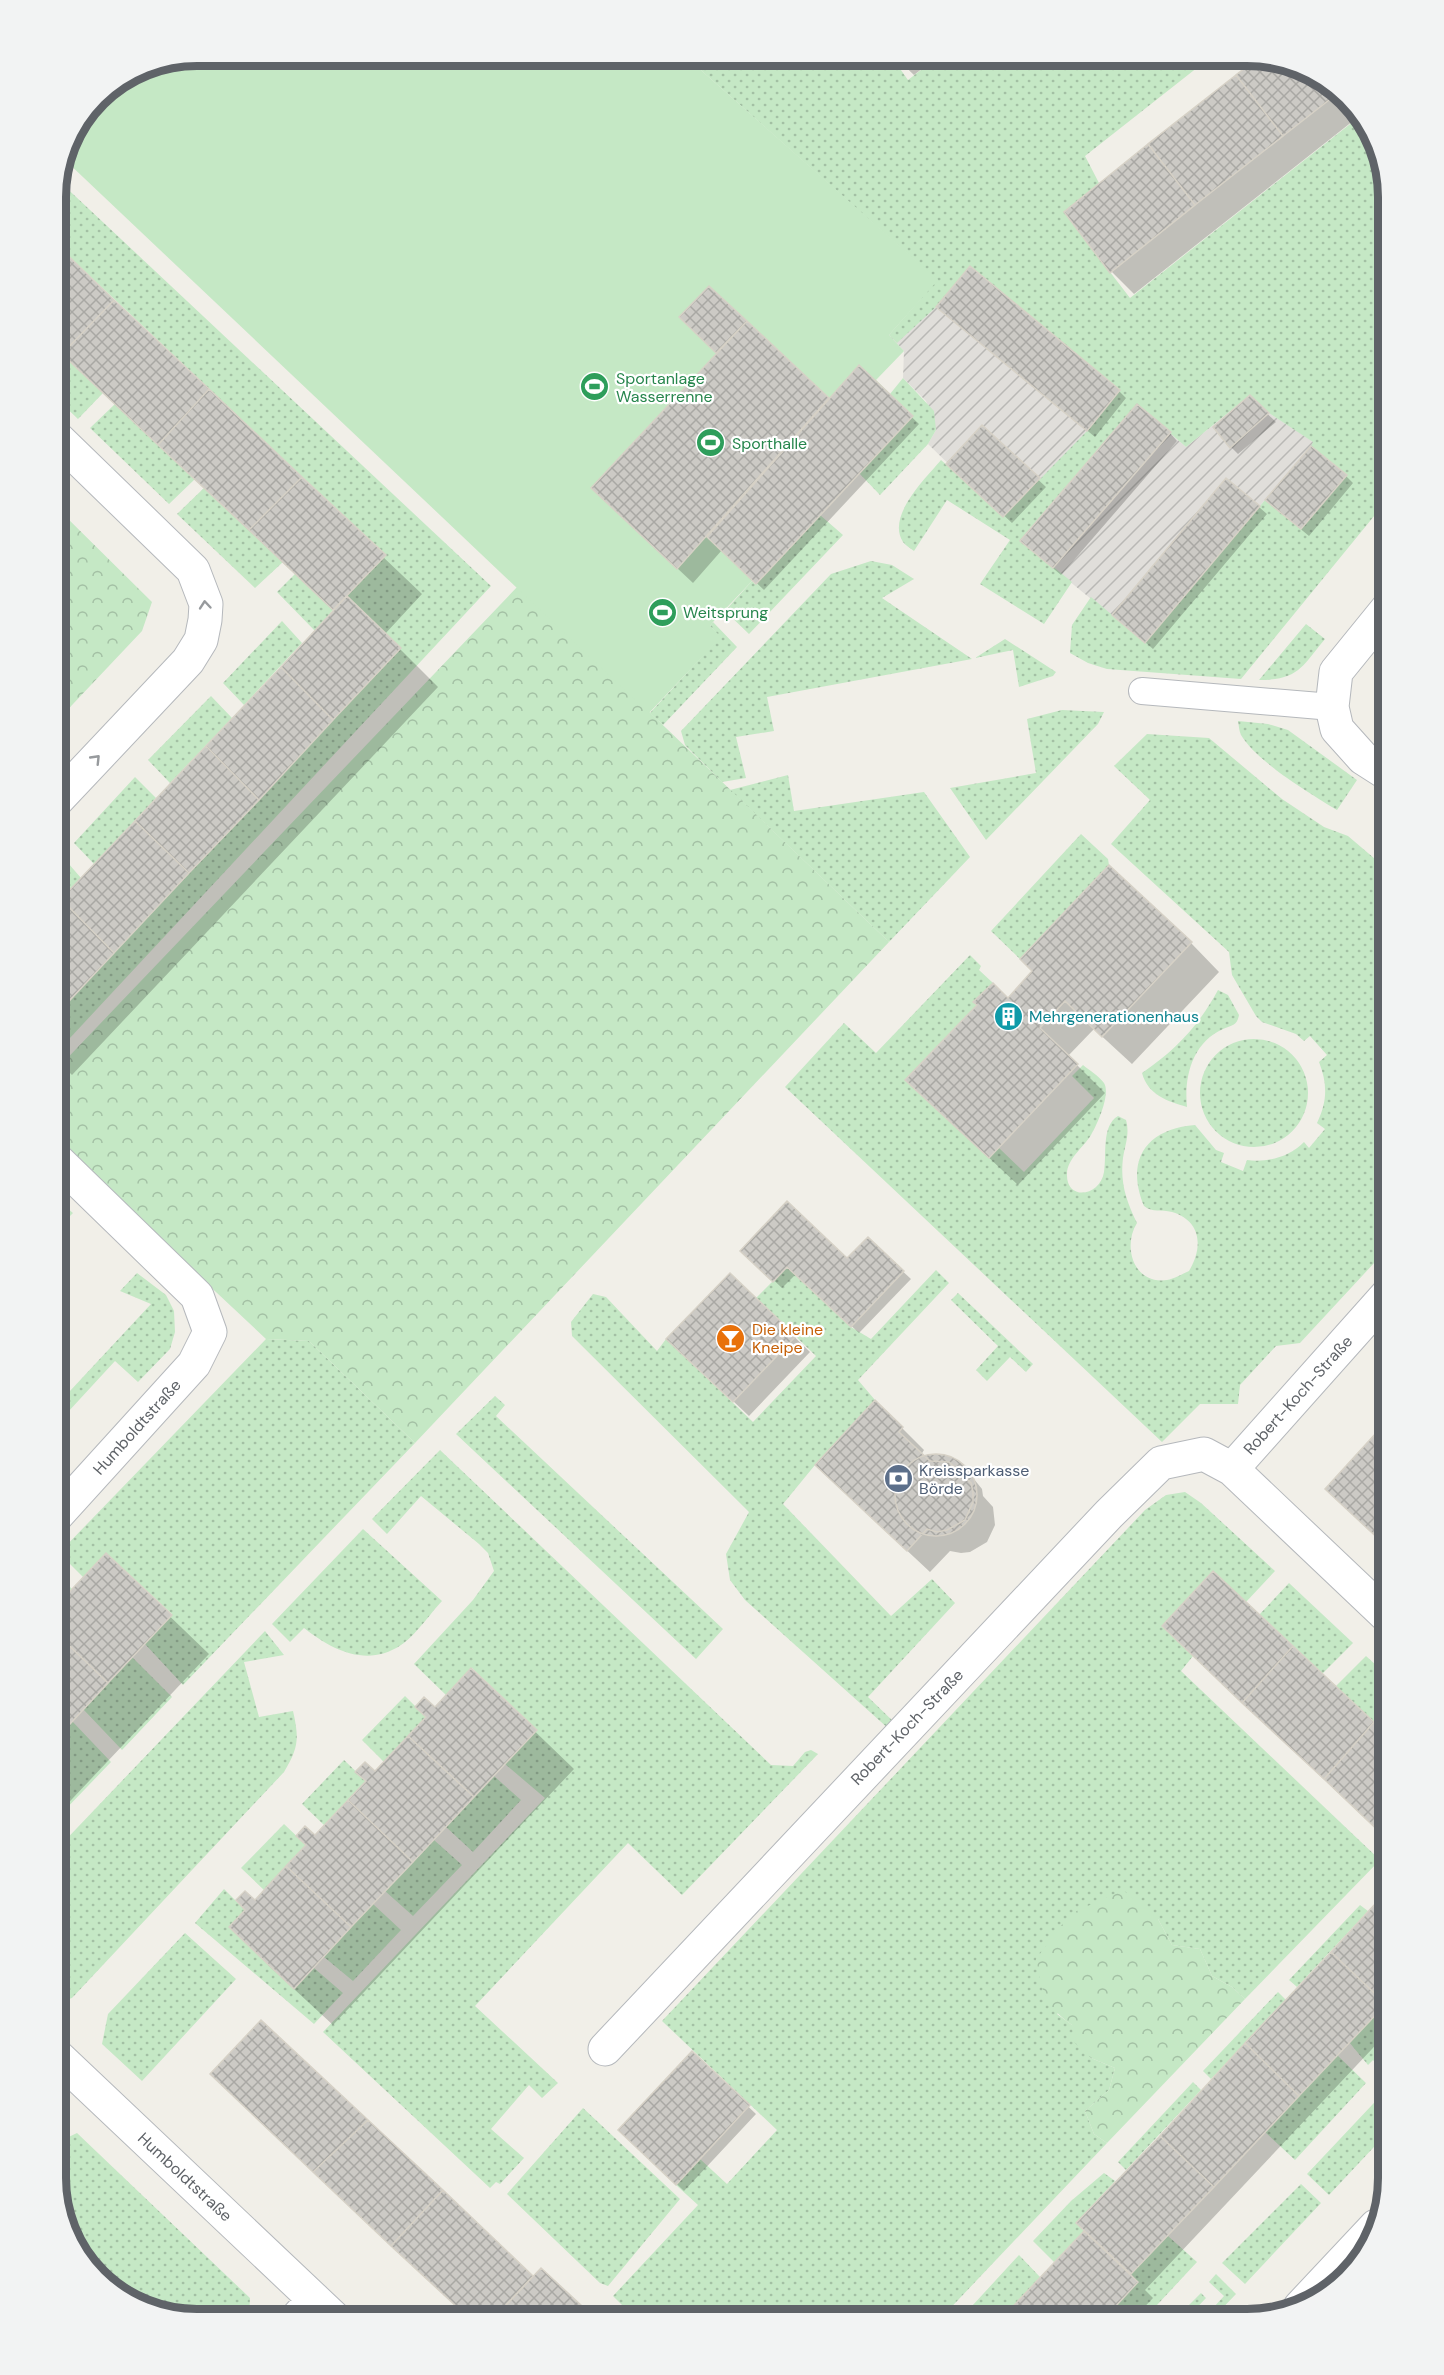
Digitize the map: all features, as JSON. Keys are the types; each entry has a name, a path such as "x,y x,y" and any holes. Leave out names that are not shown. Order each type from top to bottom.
{"street":[{"path":"66,447 193,570 206,604 206,620 201,640 188,661 66,790"},
{"path":"1378,621 1336,672 1332,707 1337,729 1363,758 1378,767"},
{"name":"Humboldtstraße","path":"66,1169 197,1296 210,1332 194,1364 66,1505"},
{"name":"Robert-Koch-Straße","path":"1232,1469 1378,1306"},
{"name":"Robert-Koch-Straße","path":"604,2049 1109,1514 1161,1463 1204,1454 1232,1469 1378,1607"},
{"name":"Humboldtstraße","path":"66,2065 311,2309"},
{"path":"1318,2288 1360,2243"}],"lane":[{"path":"1142,691 1332,707"}],"shaded area":[{"path":"970,266 1186,447 1250,395 1269,413 1314,442 1312,447 1347,475 1301,529 1265,500 1145,643 1020,541 1003,517 928,444 936,430 926,401 903,378 904,351 889,335"}],"green space":[{"name":"Sportanlage Wasserrenne","path":"189,66 696,66 938,280 889,335 904,351 876,380 913,416 756,584 752,581 713,622 710,626 721,637 649,713 70,164 80,139 104,104 124,88 147,76"},
{"path":"696,66 898,66 908,80 926,66 1199,66 1085,156 1099,183 1064,212 1130,298 1354,121 1356,124 1374,163 1378,197 1378,511 1241,679 1107,669 1088,663 1070,653 1072,625 1091,597 1145,643 1265,500 1301,529 1347,475 1311,446 1313,442 1269,413 1250,395 1186,447 1137,404 1020,540 1072,582 1044,624 980,584 1010,540 947,500 914,551 903,542 899,532 900,521 910,498 941,460 1004,516 1087,431 1120,390 970,266 936,307 897,343 889,335 937,280"},
{"path":"66,188 491,586 66,1042 66,1004 401,648 347,596 385,555 66,253"},
{"path":"66,358 103,393 78,419 66,408"},
{"path":"903,378 934,411 936,430 928,444 880,495 859,473 890,394"},
{"path":"115,404 195,479 169,504 90,428"},
{"path":"204,488 283,562 255,588 177,514"},
{"path":"820,515 843,535 749,634 725,611 752,581 755,584"},
{"path":"66,517 152,602 142,631 66,711"},
{"path":"871,561 892,565 914,579 882,598 972,659 767,697 774,731 736,737 746,778 722,782 685,745 681,731 831,574"},
{"path":"295,574 333,610 315,631 277,592"},
{"path":"518,586 889,942 415,1443 309,1341 266,1339 66,1151 66,1060"},
{"path":"282,621 302,643 244,705 223,683"},
{"path":"713,622 737,647 663,725 650,713 720,637 710,626"},
{"path":"1306,624 1325,639 1310,657 1298,670 1283,678 1259,680"},
{"path":"1005,639 1056,672 1053,676 1019,687 1013,650 975,658"},
{"path":"211,696 232,718 170,783 148,760"},
{"path":"1062,710 1104,712 1098,724 986,840 950,788 1036,773 1027,719"},
{"path":"1238,721 1268,724 1288,730 1357,780 1337,810 1285,777 1259,756 1241,735"},
{"path":"1147,734 1209,738 1282,799 1324,827 1348,836 1378,862 1378,1259 1300,1343 1276,1346 1240,1385 1238,1404 1200,1404 1162,1442 785,1087 844,1023 876,1053 970,955 981,966 979,970 993,983 974,1002 977,1005 905,1080 989,1158 999,1148 1024,1172 1094,1098 1072,1076 1083,1065 1104,1083 1106,1094 1094,1130 1070,1163 1067,1174 1068,1183 1077,1192 1090,1191 1096,1187 1104,1172 1109,1127 1118,1116 1126,1120 1127,1135 1122,1175 1127,1199 1137,1223 1131,1243 1134,1262 1146,1277 1156,1280 1167,1280 1189,1271 1198,1245 1197,1236 1189,1222 1182,1216 1144,1206 1137,1174 1144,1150 1152,1140 1164,1133 1195,1125 1216,1150 1224,1153 1221,1162 1243,1171 1247,1160 1262,1161 1277,1158 1292,1152 1304,1142 1309,1148 1325,1129 1317,1123 1323,1108 1325,1093 1324,1078 1319,1062 1327,1055 1310,1036 1304,1041 1296,1034 1262,1022 1256,1016 1232,975 1229,952 1111,844 1150,800 1114,766"},
{"path":"788,775 794,811 924,792 970,857 889,942 730,790"},
{"path":"135,777 156,798 94,864 74,843"},
{"path":"1081,834 1108,859 1109,865 1020,959 991,931"},
{"path":"66,861 81,878 66,894"},
{"path":"1218,990 1228,995 1239,1015 1237,1021 1234,1025 1212,1035 1197,1052 1187,1084 1187,1107 1159,1096 1149,1087 1142,1073 1186,1036"},
{"path":"1254,1039 1275,1043 1292,1055 1304,1072 1308,1093 1304,1114 1292,1131 1275,1143 1254,1147 1233,1143 1216,1131 1204,1114 1200,1093 1204,1072 1216,1055 1233,1043"},
{"path":"66,1207 73,1213 66,1220"},
{"path":"787,1267 851,1327 871,1339 936,1270 949,1283 858,1380 875,1400 815,1465 783,1504 891,1616 932,1579 955,1603 868,1697 896,1724 890,1730 745,1600 730,1580 726,1554 749,1512 572,1336 571,1322 593,1294 606,1297 657,1351 666,1339 753,1422 816,1356 756,1298"},
{"path":"137,1273 166,1295 174,1311 175,1332 170,1349 138,1382 115,1361 66,1414 66,1395 151,1304 120,1291"},
{"path":"958,1293 1033,1364 1026,1372 1010,1357 987,1381 976,1370 998,1346 951,1300"},
{"path":"266,1339 309,1341 415,1443 183,1685 145,1644 172,1614 106,1553 83,1577 66,1560 66,1546"},
{"path":"495,1396 505,1405 496,1416 723,1629 696,1659 456,1434"},
{"path":"440,1450 771,1765 793,1766 805,1752 811,1750 818,1754 682,1895 628,1843 475,2006 558,2083 542,2098 529,2085 491,2129 524,2158 500,2184 496,2182 490,2188 323,2032 545,1798 505,1764 537,1730 472,1668 446,1695 414,1664 473,1600 494,1571 488,1553 421,1496 387,1534 372,1519"},
{"path":"1185,1492 1201,1503 1275,1571 1246,1602 1213,1572 1162,1626 1193,1656 1181,1671 1378,1858 1378,1862 1245,1999 1232,1987 1212,1976 1200,1949 1172,1945 1158,1919 1057,2014 1072,2025 1091,2058 1115,2068 1109,2090 1085,2111 1094,2134 1107,2143 949,2309 626,2309 613,2296 698,2205 676,2185 700,2159 727,2184 777,2130 662,2021 1145,1510 1166,1495"},
{"path":"363,1529 442,1601 412,1636 388,1652 363,1656 350,1653 326,1643 304,1628 290,1642 272,1624"},
{"path":"66,1583 72,1589 66,1595"},
{"path":"1289,1583 1353,1643 1322,1674 1259,1615"},
{"path":"265,1631 284,1655 244,1662 259,1717 293,1711 296,1742 289,1763 284,1772 72,1998 66,2000 66,1840"},
{"path":"1366,1656 1378,1667 1378,1727 1335,1687"},
{"path":"132,1657 172,1697 122,1750 83,1709"},
{"path":"405,1696 426,1717 384,1762 362,1740"},
{"path":"72,1721 111,1762 66,1809 66,1728"},
{"path":"344,1760 366,1781 324,1825 302,1804"},
{"path":"494,1776 521,1800 473,1852 446,1827"},
{"path":"284,1824 306,1845 264,1890 241,1868"},
{"path":"434,1840 462,1865 413,1916 385,1891"},
{"path":"224,1889 245,1910 229,1927 293,1988 314,1968 343,1993 314,2024 195,1923"},
{"path":"1123,1890 1158,1919 1172,1945 1200,1949 1212,1976 1232,1987 1245,1999 1107,2143 1094,2134 1085,2111 1109,2090 1115,2068 1091,2058 1074,2042 1072,2025 1055,2010 1046,1996 1036,1959 1070,1914"},
{"path":"373,1904 401,1930 353,1981 324,1957"},
{"path":"1360,1905 1368,1911 1297,1987 1289,1980"},
{"path":"185,1933 236,1979 142,2081 102,2044 108,2014"},
{"path":"1278,1992 1286,2000 1211,2079 1203,2071"},
{"path":"1378,2012 1378,2066 1373,2060 1368,2065 1349,2042"},
{"path":"1337,2055 1366,2083 1295,2160 1265,2132"},
{"path":"1193,2082 1201,2090 1126,2170 1118,2162"},
{"path":"1378,2099 1378,2143 1329,2195 1307,2174"},
{"path":"583,2108 680,2199 608,2286 600,2283 507,2194"},
{"path":"77,2133 250,2298 249,2309 189,2309 155,2302 124,2287 111,2276 88,2251 70,2212 66,2178 66,2138"},
{"path":"1104,2173 1115,2181 1076,2223 1084,2231 1054,2262 1033,2241 1071,2201"},
{"path":"1301,2184 1321,2203 1245,2284 1222,2263"},
{"path":"1168,2236 1197,2262 1153,2309 1113,2309 1138,2282 1131,2274"},
{"path":"1019,2255 1040,2277 1010,2309 969,2309"},
{"path":"1216,2274 1236,2294 1222,2309 1212,2309 1224,2296 1209,2282"},
{"path":"1201,2293 1206,2298 1196,2309 1185,2309"}],"building":[{"path":"1248,66 1289,73 1320,88 1332,98 1283,136 1236,75"},
{"path":"1236,75 1283,136 1195,205 1148,144"},
{"path":"1148,144 1195,205 1110,273 1064,212"},
{"path":"66,254 114,300 66,350"},
{"path":"970,266 1120,390 1087,431 936,307"},
{"path":"709,286 747,321 716,353 679,317"},
{"path":"114,300 209,389 158,445 66,358 66,350"},
{"name":"Sporthalle","path":"747,321 829,398 677,569 591,488"},
{"path":"859,365 913,416 756,584 707,537"},
{"path":"209,389 302,477 249,530 158,445"},
{"path":"1250,395 1269,413 1230,448 1213,427"},
{"path":"1137,404 1171,432 1053,568 1020,541"},
{"path":"982,425 1040,478 1003,517 946,464"},
{"path":"1311,446 1347,475 1301,529 1265,500"},
{"path":"302,477 386,555 333,610 249,530"},
{"path":"1226,478 1260,506 1145,643 1112,615"},
{"path":"347,596 401,648 333,720 281,667"},
{"path":"281,667 333,720 259,800 206,746"},
{"path":"206,746 259,800 189,873 135,821"},
{"path":"135,821 189,873 114,953 66,904 66,894"},
{"name":"Mehrgenerationenhaus","path":"1109,865 1192,942 1102,1037 1065,1001 1040,1028 1078,1064 989,1158 905,1080 977,1005 973,1002 993,983 1008,998 1032,971 1020,959"},
{"path":"66,904 114,953 66,1004"},
{"path":"787,1201 847,1258 868,1237 904,1271 851,1327 787,1267 773,1282 740,1251"},
{"name":"Die kleine Kneipe","path":"730,1273 796,1336 733,1402 666,1339"},
{"name":"Kreissparkasse Börde","path":"875,1400 903,1427 899,1432 930,1461 949,1462 971,1483 973,1492 973,1502 965,1520 947,1530 937,1532 927,1529 907,1551 815,1465"},
{"path":"1378,1431 1378,1538 1325,1489"},
{"path":"936,1454 952,1457 965,1466 974,1479 977,1495 974,1511 965,1524 952,1533 936,1536 920,1533 907,1524 898,1511 895,1495 898,1479 907,1466 920,1457"},
{"path":"106,1553 172,1615 108,1683 66,1643 66,1595"},
{"path":"1213,1571 1293,1646 1242,1703 1162,1626"},
{"path":"66,1643 108,1683 66,1728"},
{"path":"1293,1646 1374,1722 1324,1779 1242,1703"},
{"path":"471,1668 537,1730 474,1797 408,1736 426,1717 415,1707 424,1697 435,1707"},
{"path":"1374,1722 1378,1726 1378,1830 1324,1779"},
{"path":"408,1736 474,1797 413,1862 348,1800 366,1781 355,1772 365,1762 375,1771"},
{"path":"348,1800 413,1862 351,1927 286,1866 306,1845 296,1836 305,1826 315,1835"},
{"path":"286,1866 351,1927 294,1989 229,1927 245,1910 236,1900 245,1891 255,1900"},
{"path":"1378,1901 1378,1996 1331,1952"},
{"path":"1331,1952 1378,1996 1378,2012 1299,2096 1245,2043"},
{"path":"261,2020 368,2120 313,2172 210,2074"},
{"path":"1245,2043 1299,2096 1214,2187 1160,2136"},
{"path":"692,2051 750,2105 676,2185 618,2130"},
{"path":"368,2120 443,2190 391,2246 313,2172"},
{"path":"1160,2136 1214,2187 1131,2274 1076,2223"},
{"path":"443,2190 533,2276 502,2309 459,2309 391,2246"},
{"path":"1084,2231 1138,2282 1113,2309 1010,2309"},
{"path":"541,2268 585,2309 502,2309"}],"place":[{"name":"Sportanlage Wasserrenne","path":"595,387"},
{"name":"Sporthalle","path":"711,443"},
{"name":"Weitsprung","path":"662,612"},
{"name":"Mehrgenerationenhaus","path":"1008,1016"},
{"name":"Die kleine Kneipe","path":"731,1338"},
{"name":"Kreissparkasse Börde","path":"898,1479"}]}
